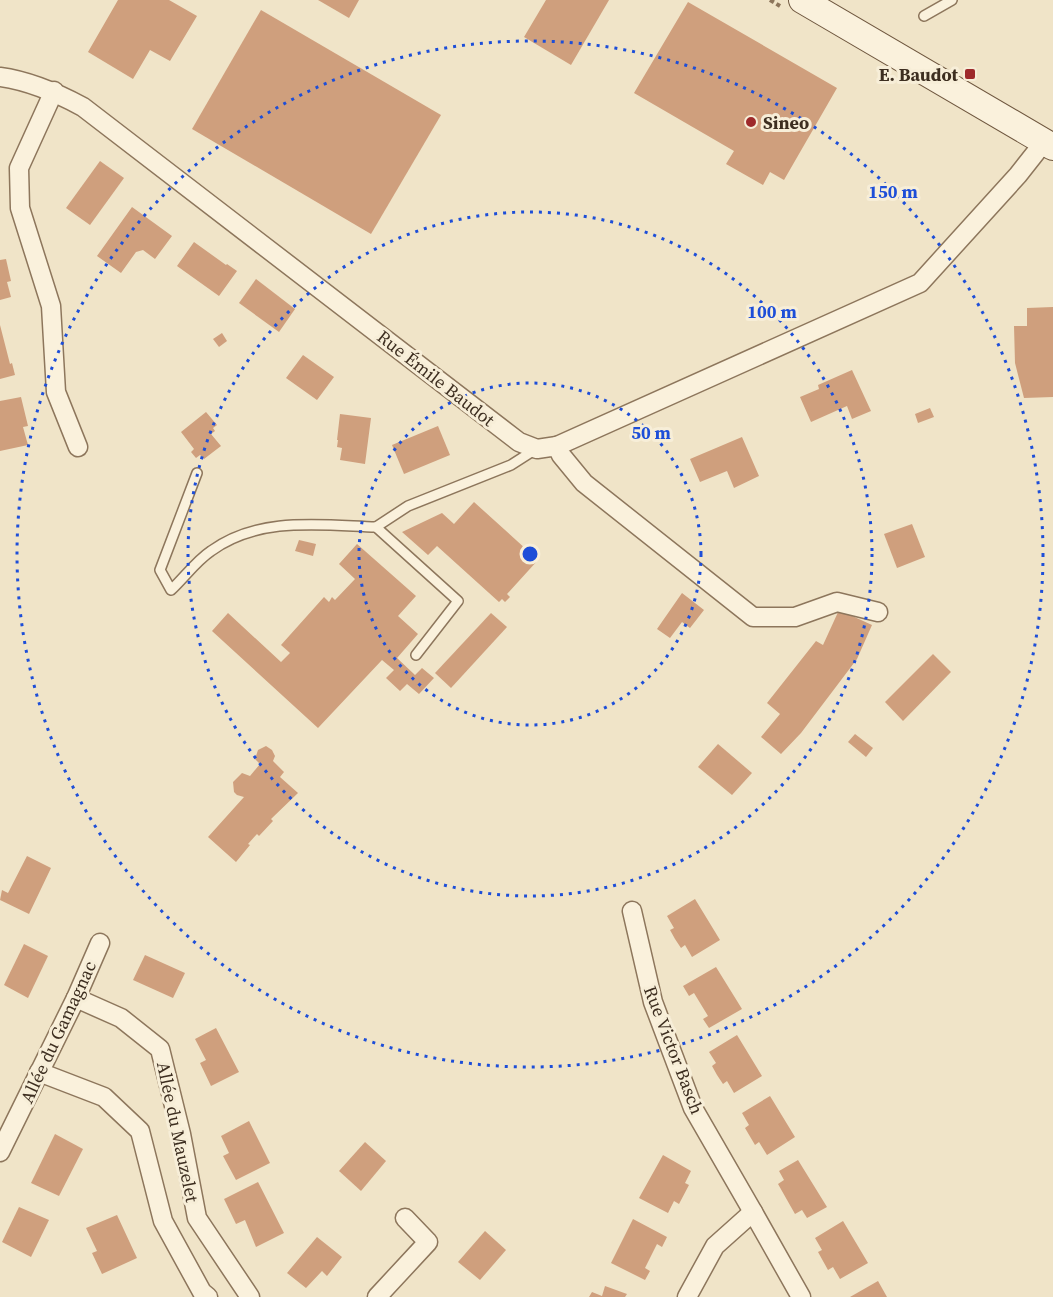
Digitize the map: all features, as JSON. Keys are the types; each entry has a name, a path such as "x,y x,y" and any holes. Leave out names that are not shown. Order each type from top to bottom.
{"street":[{"path":"537,449 557,446 920,283 1048,145 802,0"},
{"name":"Rue Émile Baudot","path":"0,77 15,79 54,91 83,107 509,435 537,449"},
{"path":"54,91 19,168 20,208 51,306 56,392 78,447"},
{"path":"557,446 561,456 584,483 753,617 795,617 837,602 878,612"},
{"name":"Rue Victor Basch","path":"632,911 653,1002 693,1108 801,1297"},
{"name":"Allée du Gamagnac","path":"0,1152 76,998 100,943"},
{"name":"Allée du Mauzelet","path":"76,998 121,1018 160,1049 181,1134 197,1218 250,1297"},
{"name":"Allée du Mauzelet","path":"39,1072 104,1097 140,1131 163,1221 202,1292 208,1297"},
{"path":"687,1297 715,1246 753,1212"},
{"path":"377,1297 428,1242 405,1218"}],"lane":[{"path":"924,16 952,0"},
{"path":"197,473 160,570 171,590 210,551 245,532 293,524 376,527 408,506 511,465 537,449"},
{"path":"376,527 459,601 416,655"}],"building":[{"path":"118,0 169,0 197,16 170,61 150,50 133,79 88,52"},
{"path":"318,0 359,0 349,18"},
{"path":"546,0 609,0 571,65 524,37"},
{"name":"Sineo","path":"688,2 837,88 784,180 770,172 763,185 726,164 734,151 634,93"},
{"path":"261,10 441,115 371,234 192,129"},
{"path":"100,161 124,178 90,225 66,208"},
{"path":"132,207 172,236 155,259 143,250 136,252 121,273 97,256"},
{"path":"194,242 237,271 219,296 177,266"},
{"path":"6,259 11,281 7,282 11,297 0,300 0,260"},
{"path":"256,279 295,309 279,332 239,303"},
{"path":"1053,307 1053,397 1024,398 1015,363 1014,326 1027,326 1027,308"},
{"path":"0,325 15,375 0,379"},
{"path":"222,333 227,341 219,347 213,339"},
{"path":"303,355 334,377 317,400 286,378"},
{"path":"852,370 871,411 852,419 847,406 811,422 800,397 819,389 818,385"},
{"path":"21,397 28,426 23,427 28,445 0,451 0,401"},
{"path":"930,408 934,417 918,423 915,414"},
{"path":"206,412 217,425 211,434 221,446 204,459 200,455 196,458 191,452 194,449 181,432"},
{"path":"340,414 371,418 365,464 340,460 342,448 337,447 337,440"},
{"path":"438,426 450,455 404,474 392,445"},
{"path":"742,437 759,476 734,488 727,471 700,482 690,459"},
{"path":"474,502 538,560 507,594 510,597 505,602 502,599 499,602 437,546 428,555 402,532 442,513 454,524"},
{"path":"912,524 925,557 897,568 884,534"},
{"path":"299,540 316,544 313,556 295,551"},
{"path":"357,544 416,596 398,616 418,634 397,658 415,675 422,668 434,678 419,694 407,684 400,691 386,678 394,670 382,660 318,728 212,631 228,613 281,662 290,653 281,645 324,597 329,602 332,597 335,600 355,579 339,564"},
{"path":"682,593 704,610 690,628 682,622 670,638 657,629"},
{"path":"839,610 872,625 857,659 801,733 781,754 761,737 780,714 767,703 816,641 823,645"},
{"path":"491,613 507,627 451,688 435,673"},
{"path":"933,654 951,672 903,721 885,702"},
{"path":"855,734 873,748 866,757 848,742"},
{"path":"718,744 752,773 732,795 698,767"},
{"path":"266,746 275,756 273,761 284,772 280,777 298,793 271,819 273,821 259,836 257,834 248,844 250,845 236,862 208,837 244,797 234,792 233,782 242,773 250,776 260,764 255,759 258,750"},
{"path":"27,856 51,868 29,914 0,900 2,890 8,893"},
{"path":"695,899 720,940 692,957 685,945 681,948 675,939 670,930 674,928 667,916"},
{"path":"24,944 48,956 28,998 4,985"},
{"path":"145,955 185,973 173,998 133,980"},
{"path":"716,967 742,1009 709,1028 703,1019 708,1016 694,993 689,996 683,986"},
{"path":"216,1028 239,1072 211,1086 200,1063 206,1060 195,1039"},
{"path":"737,1035 762,1076 734,1093 727,1081 723,1084 717,1075 712,1066 716,1063 709,1052"},
{"path":"770,1096 795,1137 767,1155 759,1142 755,1145 745,1128 749,1125 742,1113"},
{"path":"249,1121 270,1163 236,1180 223,1156 229,1153 221,1136"},
{"path":"55,1134 83,1149 59,1196 31,1183"},
{"path":"365,1142 386,1161 361,1191 339,1171"},
{"path":"663,1155 691,1171 685,1183 689,1185 679,1204 674,1201 668,1213 639,1198"},
{"path":"798,1160 827,1207 807,1218 802,1210 795,1214 778,1184 784,1180 779,1171"},
{"path":"258,1182 284,1233 256,1247 245,1220 236,1224 224,1199"},
{"path":"19,1207 49,1220 31,1257 2,1242"},
{"path":"117,1215 137,1258 102,1274 92,1253 97,1251 86,1228"},
{"path":"633,1219 667,1237 662,1247 657,1244 645,1268 650,1271 645,1280 611,1263"},
{"path":"843,1221 868,1263 840,1279 833,1267 828,1270 818,1252 822,1250 815,1238"},
{"path":"485,1231 506,1250 480,1280 458,1262"},
{"path":"317,1237 342,1257 327,1276 322,1271 306,1288 287,1273"},
{"path":"878,1281 887,1297 850,1297"},
{"path":"605,1286 627,1294 625,1297 589,1297 592,1292 602,1296"}],"place":[{"name":"E. Baudot","path":"970,74"},
{"name":"Sineo","path":"751,122"}]}
